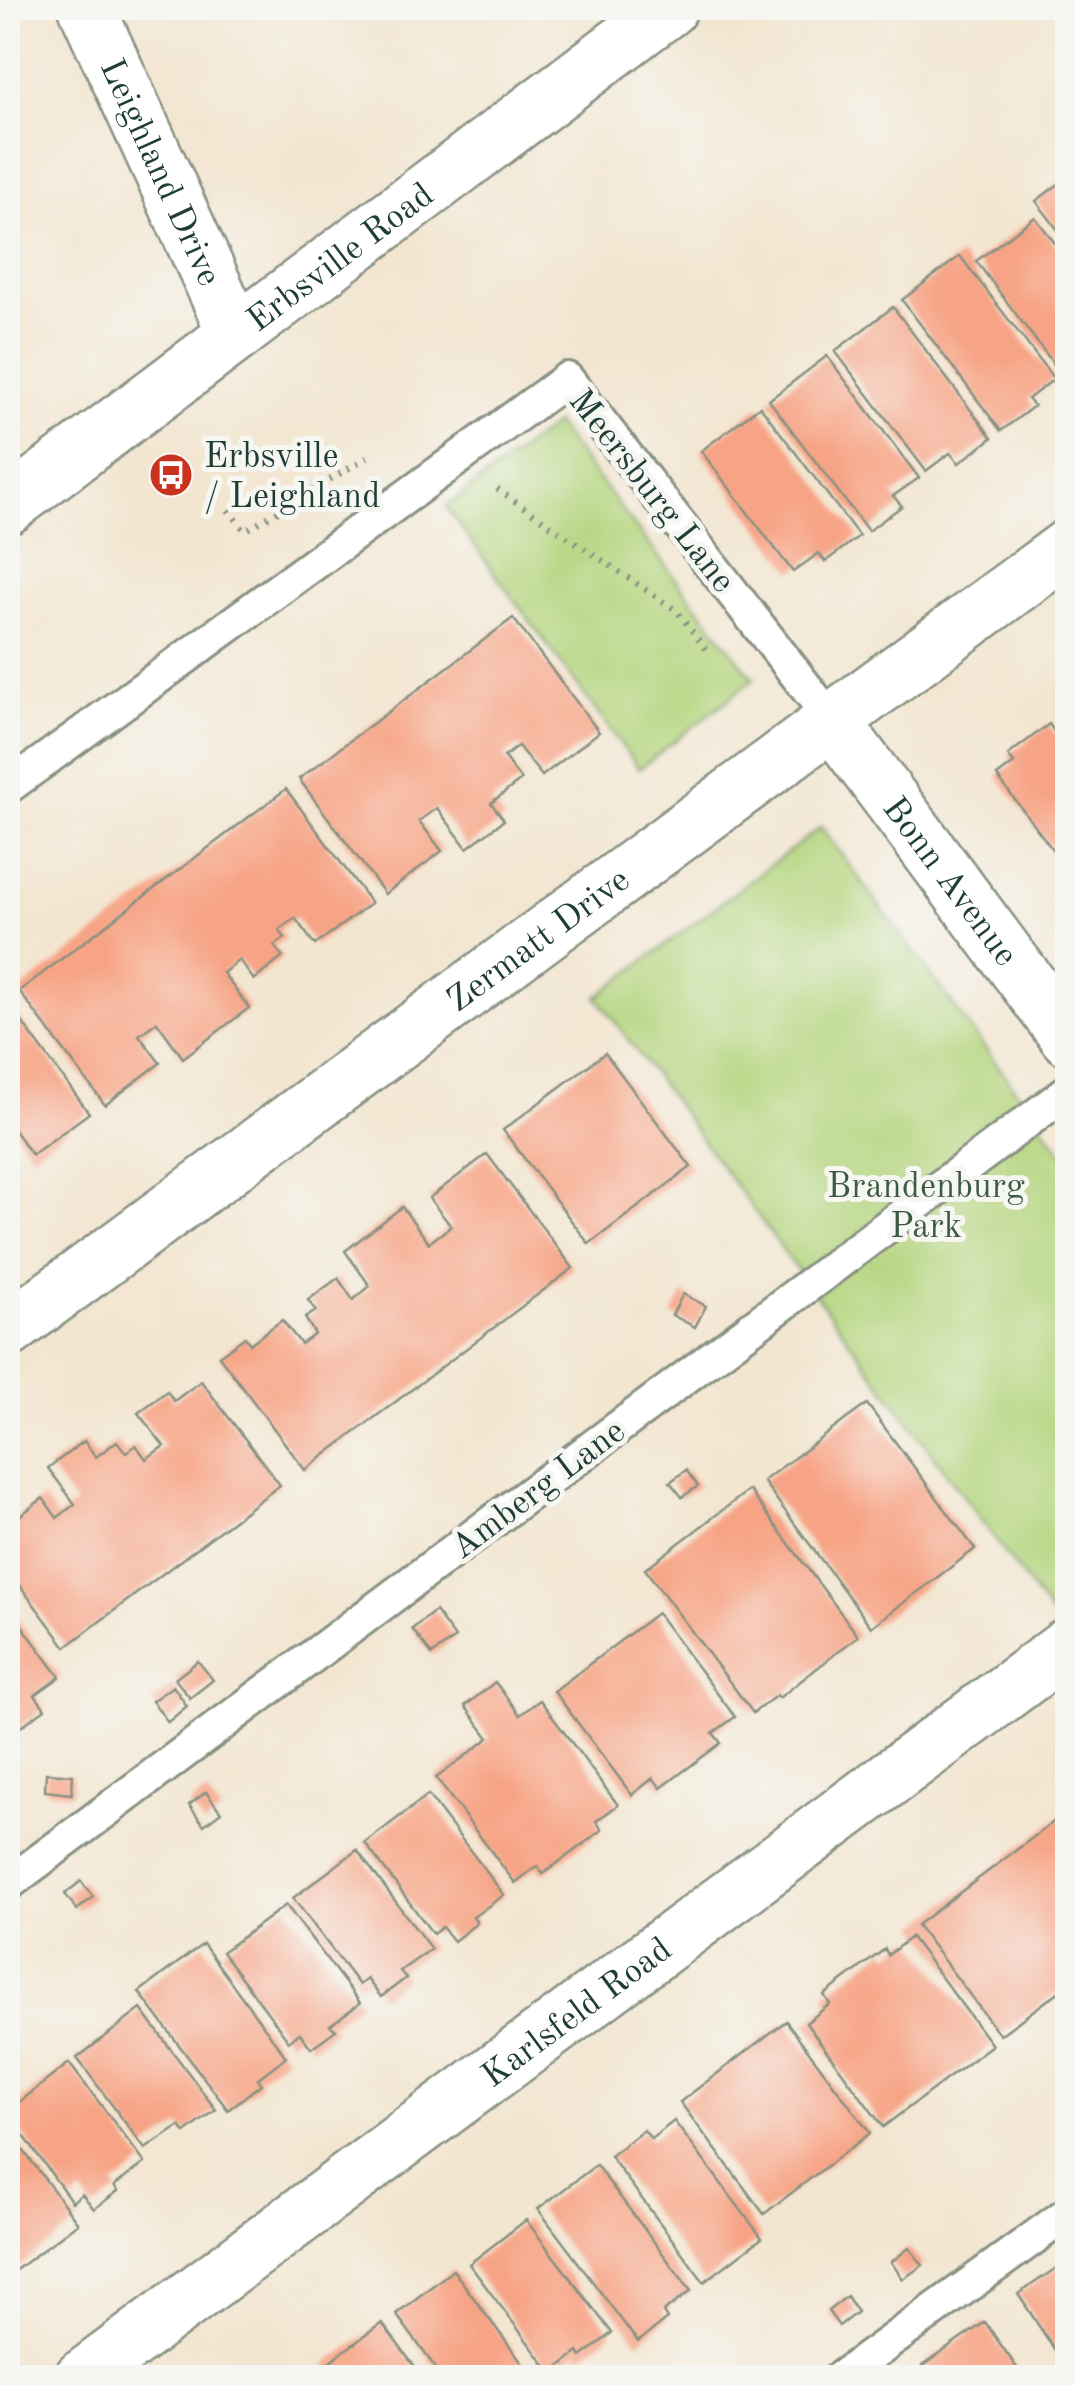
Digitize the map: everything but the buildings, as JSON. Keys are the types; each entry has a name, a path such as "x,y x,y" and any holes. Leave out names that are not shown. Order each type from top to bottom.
{"street":[{"name":"Leighland Drive","path":"87,8 236,334"},
{"name":"Erbsville Road","path":"8,506 669,8"},
{"name":"Zermatt Drive","path":"8,1330 1068,547"},
{"name":"Bonn Avenue","path":"833,722 1068,1037"},
{"name":"Karlsfeld Road","path":"82,2378 1068,1646"}],"lane":[{"name":"Meersburg Lane","path":"8,787 567,379 833,722"},
{"name":"Amberg Lane","path":"8,1884 1068,1091"},
{"path":"840,2378 1068,2213"}],"path":[{"path":"460,454 502,493 677,610 708,651 792,669"}],"green space":[{"path":"555,424 754,679 639,769 446,507"},
{"name":"Brandenburg Park","path":"821,827 1067,1159 1067,1637 597,997"}],"place":[{"name":"Erbsville / Leighland","path":"171,475"}]}
